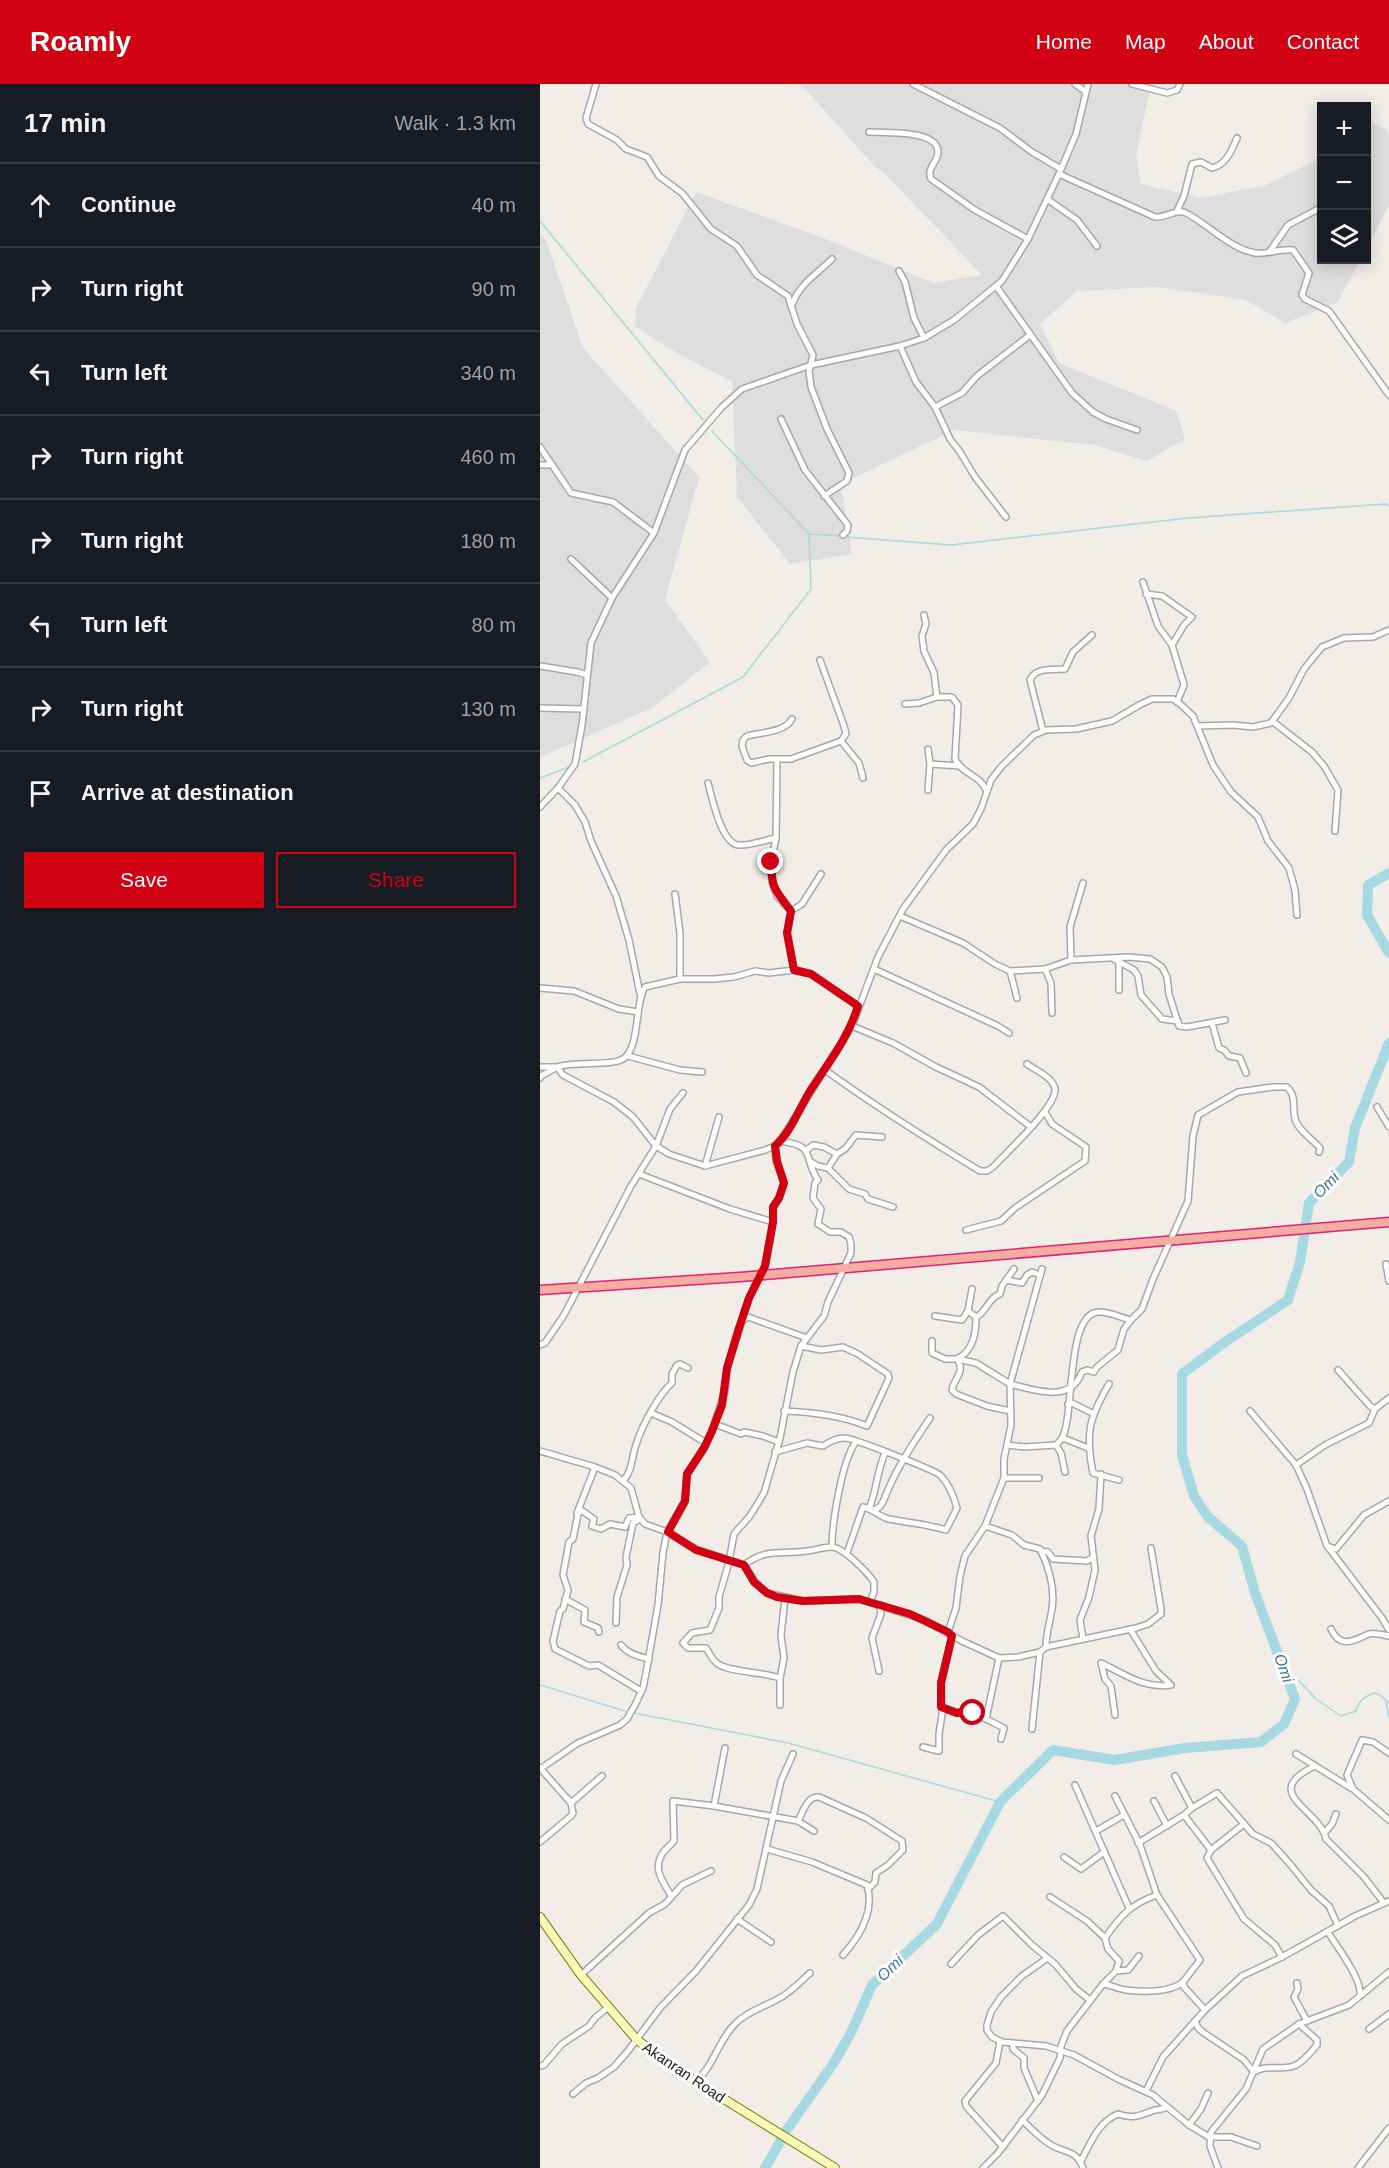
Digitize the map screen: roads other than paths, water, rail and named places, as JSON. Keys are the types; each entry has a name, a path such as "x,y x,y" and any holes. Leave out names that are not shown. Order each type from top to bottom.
{"highway":[{"path":"540,1290 740,1277 1389,1222"}],"main road":[{"name":"Akanran Road","path":"540,1917 607,2008 637,2040 695,2081 835,2168"}],"street":[{"path":"596,84 586,118 588,124 617,140 626,149 647,157 659,176 682,193 711,230 732,241 757,275 787,294 797,324 813,355 809,375 813,393 849,476 845,483 824,496"},
{"path":"913,84 1000,128 1060,172 1155,217 1177,211 1192,216 1220,236 1255,253 1293,250 1308,273 1302,295 1305,299 1329,311 1389,395"},
{"path":"1075,84 1086,92"},
{"path":"540,807 558,788 575,764 584,710 591,643 612,598 654,533 685,450 742,389 811,365 900,346 924,338 954,320 996,286 1007,275 1028,239 1060,172 1076,134 1088,84"},
{"path":"1132,84 1167,93 1178,90 1180,84"},
{"path":"869,132 919,135 931,139 938,152 929,171 931,179 975,210 1028,239"},
{"path":"1177,211 1184,196 1192,164 1201,162 1212,168 1218,167 1232,151 1237,138"},
{"path":"1047,199 1077,220 1097,246"},
{"path":"1270,251 1288,225 1317,210"},
{"path":"792,305 796,293 832,258"},
{"path":"899,271 905,282 914,318 924,338"},
{"path":"996,286 1072,393 1093,412 1137,430"},
{"path":"935,407 962,393 977,376 1030,335"},
{"path":"900,346 916,382 935,407 950,439 975,477 1006,517"},
{"path":"780,419 805,470 848,525 843,535"},
{"path":"540,447 572,493 612,502 654,533"},
{"path":"540,465 552,465"},
{"path":"571,559 612,598"},
{"path":"1143,582 1158,626 1172,645 1184,685 1177,702"},
{"path":"1146,594 1162,596 1192,617 1184,625 1172,645"},
{"path":"924,615 926,624 922,636 924,651 934,673 937,697"},
{"path":"1197,726 1253,727 1272,721 1289,698 1304,669 1322,647 1344,638 1373,638 1389,630"},
{"path":"1043,731 1030,680 1032,675 1038,671 1065,669 1074,652 1092,635"},
{"path":"792,719 789,724 781,728 747,736 742,742 747,760 751,763 798,757 841,741 846,734 820,660"},
{"path":"540,666 587,675"},
{"path":"905,704 919,704 937,697 952,697 958,705 955,759 968,774 984,784 986,790"},
{"path":"557,1067 563,1075 614,1102 633,1117 656,1146 669,1154 705,1166 775,1146 852,1026 881,951 909,898 946,850 973,824 981,809 986,790 1001,767 1034,735 1043,731 1076,729 1112,721 1152,699 1162,698 1177,702 1193,716 1213,765 1231,792 1258,818 1268,841 1289,868 1295,890 1297,915"},
{"path":"540,708 584,710"},
{"path":"1272,721 1312,752 1324,766 1338,790 1335,831"},
{"path":"841,741 859,763 862,778"},
{"path":"928,749 930,764 928,790"},
{"path":"777,760 776,838 771,862 772,882 777,896 791,911"},
{"path":"930,764 960,766"},
{"path":"708,783 719,822 732,842 738,845 776,838"},
{"path":"540,1076 568,1063 620,1061 628,1056 635,1035 640,994 629,940 616,896 591,841 585,822 575,805 558,788"},
{"path":"794,970 787,933 791,911 802,904 821,874"},
{"path":"1071,960 1070,927 1083,883"},
{"path":"675,894 680,933 680,979"},
{"path":"900,916 963,944 1010,971 1045,969 1071,960 1110,957 1150,959 1162,968 1167,977 1169,994 1179,1026 1187,1027 1225,1020"},
{"path":"1110,957 1134,970 1138,976 1141,995 1162,1019 1178,1021"},
{"path":"1119,961 1119,990"},
{"path":"874,969 1009,1033"},
{"path":"1045,969 1051,983 1052,1013"},
{"path":"640,994 645,987 680,979 714,979 734,977 755,971 769,973 794,970 811,974 858,1006"},
{"path":"1010,971 1017,998"},
{"path":"540,988 574,991 619,1009 638,1012"},
{"path":"1212,1023 1219,1048 1229,1056 1240,1058 1246,1073"},
{"path":"852,1026 893,1043 979,1087 1031,1127"},
{"path":"628,1056 680,1070 702,1072"},
{"path":"825,1070 877,1107 980,1171 987,1171 1045,1112 1055,1089 1046,1076 1027,1064"},
{"path":"540,1067 557,1067"},
{"path":"933,1341 932,1353 945,1359 976,1363 1010,1384 1046,1393 1069,1390 1078,1383 1082,1372 1087,1370 1094,1372 1118,1350 1124,1329 1142,1310 1153,1279 1188,1201 1193,1136 1198,1115 1238,1092 1287,1087 1294,1099 1295,1119 1300,1128 1320,1148 1319,1152"},
{"path":"540,1345 545,1343 564,1315 656,1146 665,1118 683,1093"},
{"path":"1377,1107 1389,1127"},
{"path":"966,1230 1001,1221 1015,1208 1085,1161 1086,1147 1052,1124 1045,1112"},
{"path":"705,1166 719,1117"},
{"path":"828,1167 856,1135 882,1137"},
{"path":"780,1141 796,1143 807,1150 818,1180 814,1183 813,1197 821,1209 818,1224 830,1232 841,1232 849,1237 852,1248 842,1275 826,1306 824,1316 801,1346 784,1411 779,1442 764,1493 750,1516 734,1534 719,1597 719,1608 710,1630 692,1634 683,1643 688,1648 706,1648 718,1664 780,1678"},
{"path":"807,1150 813,1144 837,1154"},
{"path":"540,1842 573,1813 571,1803 540,1768 567,1749 620,1725 627,1719 641,1691 649,1659 658,1605 663,1553 668,1532 685,1501 687,1474 715,1424 725,1391 727,1368 749,1298 765,1266 773,1222 773,1207 784,1183 775,1146"},
{"path":"811,1162 818,1166 828,1167 849,1189 865,1194 868,1199 893,1207"},
{"path":"639,1174 730,1209 773,1222"},
{"path":"1386,1264 1389,1281"},
{"path":"976,1317 981,1315 993,1296 1000,1294 1002,1286 1014,1269"},
{"path":"923,1747 939,1750 941,1683 960,1576 965,1556 985,1526 1004,1478 1004,1459 1011,1425 1010,1384 1041,1272 1032,1272 1022,1283 1006,1280"},
{"path":"934,1316 962,1320 968,1311 972,1289"},
{"path":"968,1311 976,1317"},
{"path":"1007,1444 1024,1447 1056,1445 1063,1438 1069,1390 1083,1321 1090,1314 1099,1311 1131,1320"},
{"path":"742,1321 748,1317 807,1338"},
{"path":"957,1359 969,1351 976,1328 976,1317"},
{"path":"784,1411 847,1418 867,1426 889,1378 888,1374 868,1360 843,1347 821,1350 801,1346"},
{"path":"957,1359 962,1368 952,1390 956,1394 993,1408 1010,1411"},
{"path":"623,1481 630,1474 636,1445 651,1413 663,1390 672,1383 676,1365 680,1364 688,1368"},
{"path":"1338,1370 1375,1409"},
{"path":"1109,1384 1094,1414 1088,1438 1089,1448 1093,1473 1119,1480"},
{"path":"1296,1465 1324,1445 1369,1423 1375,1409 1389,1398"},
{"path":"1068,1404 1072,1403 1094,1414"},
{"path":"1250,1411 1296,1465 1327,1546 1389,1630"},
{"path":"651,1413 672,1422 706,1443"},
{"path":"847,1553 862,1508 877,1509 882,1504 891,1480 930,1419"},
{"path":"715,1424 741,1434 744,1432 779,1442"},
{"path":"775,1452 807,1443 823,1446 844,1437 938,1472 954,1498 957,1508 946,1530 927,1524 888,1518 871,1509"},
{"path":"1063,1438 1089,1448"},
{"path":"832,1546 832,1531 844,1465 850,1449 856,1442"},
{"path":"1056,1445 1061,1453 1065,1472"},
{"path":"540,1451 595,1467 623,1481 631,1488 639,1516 645,1524 668,1532 696,1550 729,1562 744,1565 757,1556 805,1552 832,1546 847,1553 874,1582 874,1592 870,1602"},
{"path":"871,1509 878,1482 877,1474 885,1453"},
{"path":"595,1467 578,1514 573,1539 569,1542 563,1575 568,1590 553,1641 555,1649 589,1666 598,1665 641,1691"},
{"path":"1083,1639 1080,1620 1089,1597 1095,1570 1090,1536 1098,1509 1101,1474"},
{"path":"1004,1478 1039,1478"},
{"path":"1327,1546 1336,1549 1364,1515 1389,1501"},
{"path":"578,1514 581,1510 589,1514 594,1519 592,1526 601,1529 610,1524 625,1527 629,1518 639,1516"},
{"path":"616,1623 617,1597 627,1565 626,1557 633,1522 638,1520 639,1516"},
{"path":"985,1526 1012,1535 1024,1545 1048,1552 1053,1559 1087,1561 1092,1558"},
{"path":"744,1565 754,1582 767,1593 803,1601 859,1599 870,1602 910,1614 999,1658 1040,1652 1046,1647 1148,1624 1161,1614 1159,1587 1151,1548"},
{"path":"1041,1551 1048,1570 1053,1602 1046,1632 1046,1647"},
{"path":"780,1705 782,1688 780,1678 784,1658 781,1635 785,1598"},
{"path":"566,1599 585,1610 584,1622 598,1628 599,1632"},
{"path":"879,1605 881,1614 872,1638 879,1671"},
{"path":"1115,1715 1111,1686 1105,1679 1101,1663 1134,1682 1152,1686 1171,1685 1156,1671 1130,1629"},
{"path":"1331,1629 1342,1641 1354,1642 1371,1632 1389,1636"},
{"path":"621,1645 636,1656 649,1659"},
{"path":"1032,1729 1040,1652"},
{"path":"986,1719 999,1658"},
{"path":"941,1707 957,1713 967,1711 1004,1728 1001,1739"},
{"path":"1353,1789 1347,1775 1362,1740 1372,1742 1389,1753"},
{"path":"714,1806 725,1748"},
{"path":"573,2094 586,2083 614,2067 660,2008 696,1971 753,1899 767,1848 781,1781 793,1754"},
{"path":"1296,1754 1353,1789 1389,1819"},
{"path":"1315,1766 1299,1774 1292,1781 1291,1791 1303,1809 1325,1832 1326,1839 1387,1902 1389,1911"},
{"path":"571,1803 602,1776"},
{"path":"1175,1776 1192,1808"},
{"path":"1075,1785 1129,1908"},
{"path":"1138,1843 1217,1793 1244,1824 1256,1836 1270,1843 1311,1890 1329,1906 1338,1926"},
{"path":"1103,1984 1127,1990 1167,1989 1183,1982 1200,1960 1157,1895 1138,1843 1115,1796"},
{"path":"798,1821 810,1799 819,1797 866,1818 902,1841 903,1850 876,1874 875,1882 868,1889"},
{"path":"671,1896 661,1882 659,1868 660,1856 674,1841 673,1800 798,1821 814,1831"},
{"path":"1154,1801 1167,1826"},
{"path":"1325,1832 1332,1824 1336,1814"},
{"path":"1096,1831 1124,1815"},
{"path":"1184,1815 1211,1850"},
{"path":"1244,1824 1211,1850 1207,1858 1244,1919 1275,1945 1282,1956"},
{"path":"767,1848 844,1874 867,1885 870,1902 866,1918 852,1945 843,1955"},
{"path":"1064,1857 1081,1869 1104,1852"},
{"path":"581,1974 649,1913 665,1904 682,1885 711,1871"},
{"path":"1105,1938 1129,1908 1139,1901 1157,1895"},
{"path":"986,2167 1038,2101 1055,2067 1067,2031 1103,1984 1116,1971 1119,1961 1107,1949 1105,1938 1087,1921 1050,1897"},
{"path":"1146,2091 1163,2057 1205,2010 1242,1976 1310,1939 1387,1902"},
{"path":"951,1964 978,1935 1003,1916 1046,1959 1055,1964 1076,1989 1090,2000"},
{"path":"737,1919 771,1942"},
{"path":"1328,1932 1352,1970 1361,1992 1360,1996"},
{"path":"1116,1971 1128,1970 1137,1962 1139,1956"},
{"path":"1046,1959 1022,1976 1001,1997 991,2012 987,2030 992,2037 1013,2044 1046,2046 1083,2059 1118,2079 1146,2091 1189,2125 1209,2137 1231,2137 1257,2146"},
{"path":"1218,2168 1209,2137 1214,2127 1246,2090 1263,2049 1299,2025 1349,2005 1389,1972"},
{"path":"695,2081 705,2075 716,2049 737,2021 786,1994 810,1973"},
{"path":"1183,1982 1184,1987 1205,2010"},
{"path":"1297,1983 1298,1989 1294,1996 1307,2021"},
{"path":"540,2066 544,2065 562,2044 589,2026 607,2008"},
{"path":"1369,2029 1389,2014"},
{"path":"1195,2021 1204,2033 1243,2059 1254,2072"},
{"path":"1254,2072 1262,2067 1295,2066 1317,2045 1317,2040 1299,2025"},
{"path":"1000,2041 996,2063 965,2101 966,2106 1003,2146"},
{"path":"1013,2044 1013,2049 1024,2058 1024,2068 1038,2101"},
{"path":"1189,2125 1201,2109 1208,2093"},
{"path":"1081,2161 1095,2134 1112,2116 1118,2114 1129,2118 1137,2117 1167,2107"},
{"path":"1022,2120 1053,2147 1069,2151 1081,2161 1083,2168"},
{"path":"1358,2168 1389,2128"}],"waterway":[{"path":"540,221 703,420"},
{"path":"712,431 809,534 841,536"},
{"path":"846,537 951,545 1188,518 1385,504 1389,506"},
{"path":"583,762 743,677 811,589 809,534"},
{"path":"540,778 569,767"},
{"name":"Omi","path":"1389,873 1368,885 1367,915 1389,953"},
{"name":"Omi","path":"786,2131 833,2064 851,2033 872,1985 937,1924 1000,1802 1053,1750 1114,1760 1185,1748 1261,1742 1284,1724 1295,1699 1255,1593 1242,1546 1208,1517 1194,1496 1182,1455 1182,1374 1288,1300 1300,1262 1309,1203 1349,1162 1355,1128 1389,1043"},
{"path":"1286,1672 1299,1681 1316,1699 1341,1716 1356,1711 1362,1699 1374,1693 1389,1703"},
{"path":"540,1685 625,1711"},
{"path":"1386,1701 1389,1718"},
{"path":"634,1713 788,1743 1000,1802"},
{"name":"Omi","path":"765,2168 781,2140"}]}
